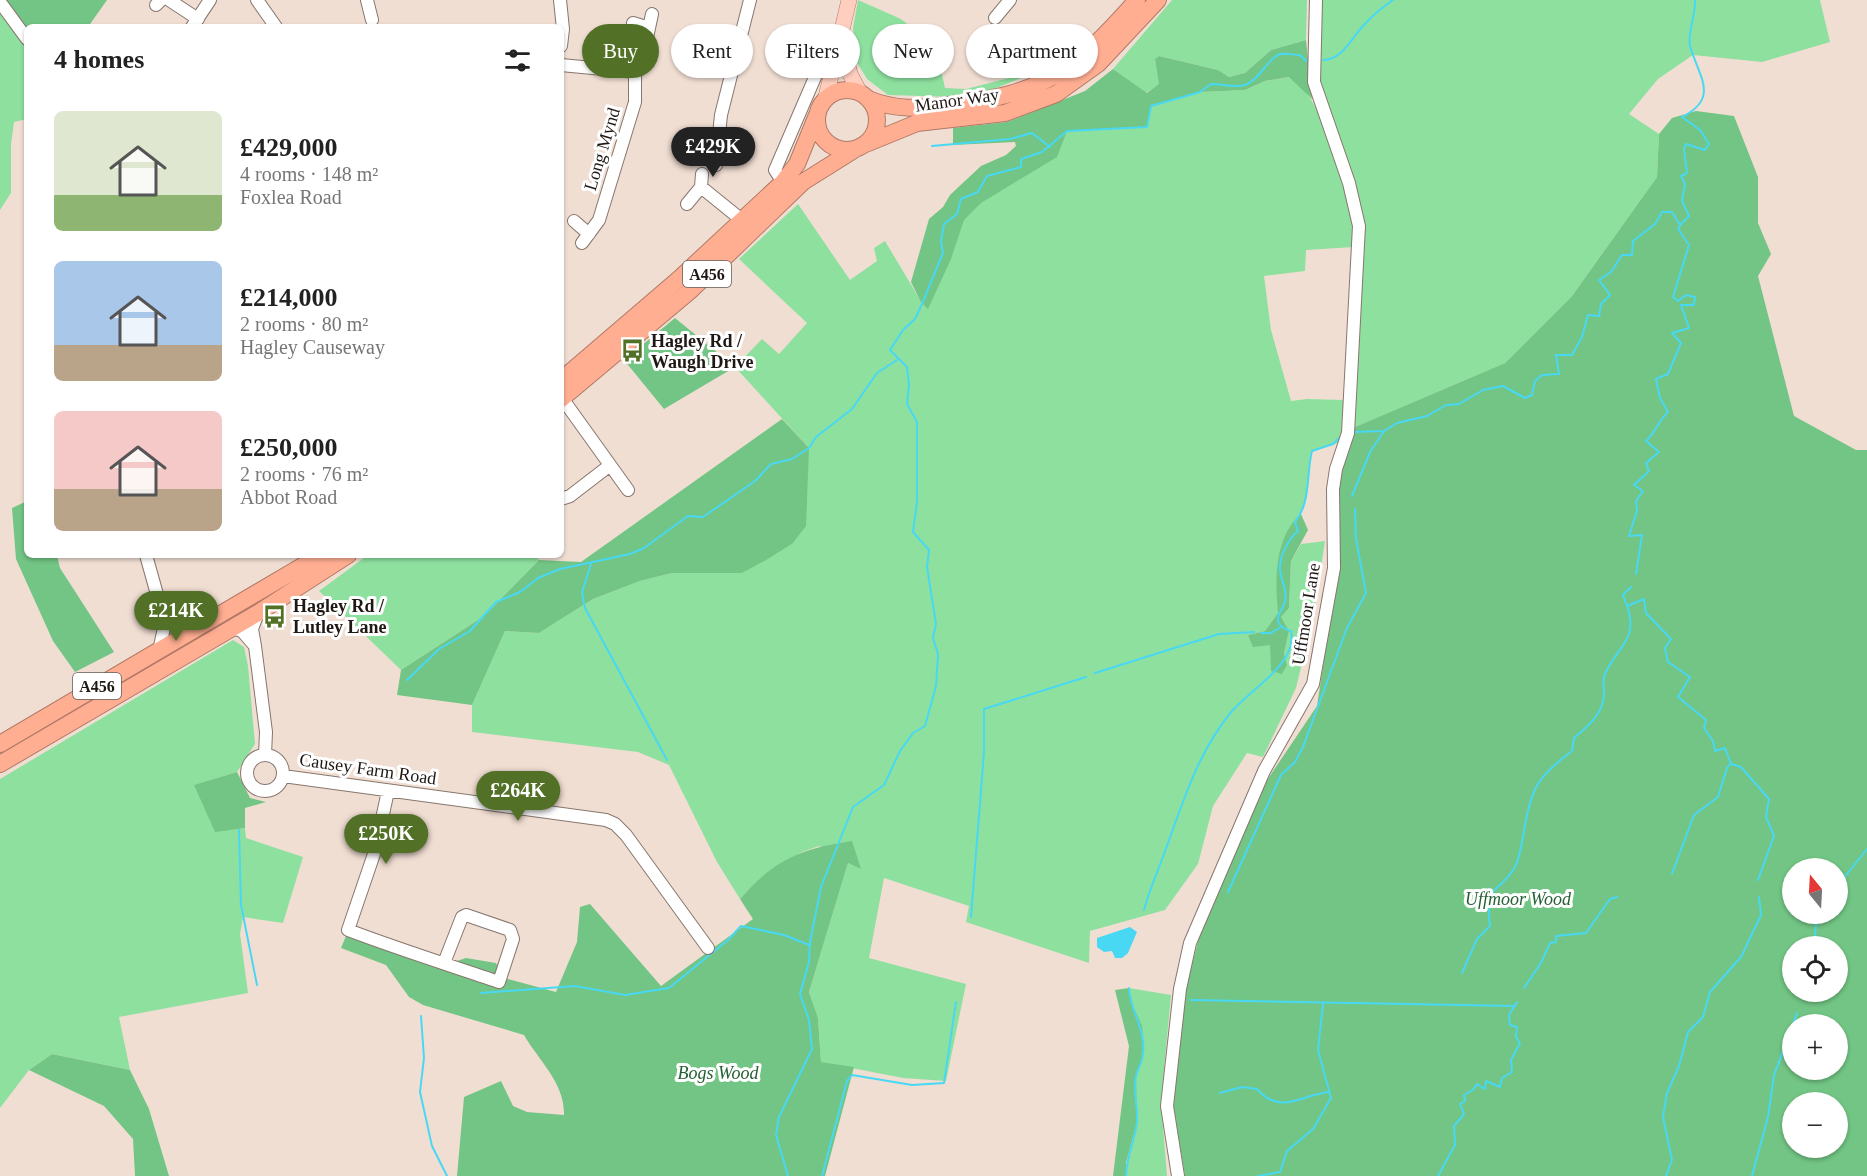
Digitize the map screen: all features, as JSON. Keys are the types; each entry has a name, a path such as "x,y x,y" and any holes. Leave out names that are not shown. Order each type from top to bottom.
{"highway":[{"name":"Manor Way","path":"864,96 902,109 990,101 1044,84 1080,59 1137,0"},
{"name":"Manor Way","path":"861,147 917,123 1005,113 1056,94 1098,64 1158,0"},
{"path":"817,115 817,126 828,143 861,147 878,123 876,111 864,96 837,90 826,97"},
{"name":"A456","path":"564,377 743,221 783,182 797,164 826,97"},
{"name":"A456","path":"564,396 691,290 803,183 861,147"},
{"name":"A456","path":"0,744 316,558"},
{"name":"A456","path":"0,765 258,613 343,558"}],"main road":[{"path":"844,24 849,0"},
{"path":"826,97 831,78"},
{"path":"853,78 864,96"}],"street":[{"path":"168,0 195,23 210,0"},
{"path":"257,0 274,24"},
{"path":"367,0 372,20"},
{"path":"561,0 563,24"},
{"path":"716,165 722,115 750,0"},
{"path":"995,18 1010,0"},
{"name":"Uffmoor Lane","path":"1178,1176 1167,1106 1183,969 1190,943 1264,771 1313,684 1334,568 1333,489 1336,469 1348,433 1359,226 1349,183 1314,82 1316,0"},
{"path":"0,2 24,35"},
{"name":"Long Mynd","path":"650,24 652,14"},
{"path":"564,65 582,67"},
{"name":"Long Mynd","path":"574,222 586,238 599,220 630,122 635,102 635,78"},
{"path":"783,182 775,170 815,78"},
{"path":"687,204 701,187 702,174"},
{"path":"701,187 743,221"},
{"path":"564,401 628,490"},
{"path":"564,498 570,496 609,466"},
{"path":"147,558 165,622 159,651"},
{"path":"258,613 252,629 264,712 265,755"},
{"path":"165,622 195,631"},
{"path":"232,628 242,631 255,646"},
{"path":"265,755 278,760 283,776 276,788 270,791 260,791 247,779 248,765 253,759 265,755"},
{"name":"Causey Farm Road","path":"283,776 594,817 615,824 626,835 708,948"},
{"path":"388,791 375,851 348,930 499,982 513,939 510,930 466,915 462,917 444,963"}],"green space":[{"path":"6,0 107,0 90,24 24,25"},
{"path":"858,0 907,24 872,24 872,78 943,78 945,88 966,89 1009,78 1021,78 989,91 955,97 888,95 867,79 860,68 860,24 854,24"},
{"path":"1172,0 1307,0 1306,40 1271,50 1245,73 1229,77 1218,70 1159,56 1155,60 1160,84 1146,93 1113,69"},
{"path":"1320,0 1820,0 1830,42 1762,62 1693,55 1658,79 1629,114 1659,134 1657,177 1572,296 1505,363 1355,427 1362,225 1320,89 1316,62"},
{"path":"0,6 24,39 24,120 14,122 11,144 11,193 0,210"},
{"path":"1306,40 1312,99 1289,77 1265,81 1245,90 1200,92 1152,105 1147,127 1067,131 1057,157 981,203 964,220 951,259 928,309 921,302 911,282 929,219 943,207 950,195 981,166 1006,155 1016,146 1015,142 953,145 953,128 1007,122 1085,91 1113,69 1147,93 1159,84 1155,59 1159,56 1218,70 1229,77 1245,73 1271,50"},
{"path":"1290,77 1310,98 1328,133 1346,192 1354,247 1306,250 1305,271 1264,276 1271,330 1291,401 1345,400 1345,432 1341,442 1312,451 1307,496 1298,517 1278,613 1265,631 1248,635 1270,644 1287,665 1284,653 1289,631 1280,617 1289,608 1291,561 1301,544 1325,541 1314,613 1296,688 1263,757 1247,753 1213,806 1198,864 1165,910 1090,931 1089,963 966,922 969,906 884,878 869,958 966,984 946,1081 903,1078 821,1062 818,1018 809,992 848,863 861,868 819,846 775,867 757,881 740,899 717,862 669,765 638,752 472,732 472,705 505,631 539,633 593,599 640,581 672,573 742,573 792,544 809,448 735,367 762,339 779,354 807,323 739,259 798,204 850,280 877,261 874,248 885,241 922,303 933,276 944,224 1067,131 1147,127 1152,105 1200,92 1245,90 1265,81"},
{"name":"Uffmoor Wood","path":"1696,111 1734,116 1758,177 1758,223 1771,254 1758,276 1794,416 1856,450 1867,450 1867,1176 1185,1176 1173,1104 1184,994 1204,919 1259,792 1317,706 1340,554 1340,471 1355,427 1505,363 1572,296 1657,177 1659,134 1672,118"},
{"path":"675,318 735,367 664,409 624,360"},
{"path":"782,419 809,448 806,526 792,544 742,573 672,573 640,581 593,599 539,633 505,631 472,705 397,695 401,670 484,616 539,560 581,562"},
{"path":"24,502 24,558 58,558 60,568 114,652 75,672 53,641 16,559 12,508"},
{"path":"1301,514 1308,530 1291,561 1289,608 1281,617 1289,631 1284,653 1287,665 1282,674 1271,671 1270,645 1253,647 1248,635 1265,631 1278,613 1277,574 1281,547 1292,524"},
{"path":"364,558 537,558 539,560 484,616 401,670 319,591"},
{"path":"233,640 244,647 248,666 255,744 237,772 195,785 215,831 245,828 246,838 303,857 283,923 243,917 240,934 248,993 119,1017 130,1070 52,1054 29,1070 0,1108 0,779"},
{"path":"237,772 250,798 266,802 245,808 245,828 215,832 194,785"},
{"name":"Bogs Wood","path":"852,841 861,869 848,863 809,992 818,1018 821,1062 854,1067 825,1176 457,1176 464,1097 501,1081 513,1106 527,1112 564,1115 563,1103 556,1082 524,1035 423,1005 409,997 386,965 341,948 346,936 436,968 466,958 496,963 504,978 556,992 577,942 580,907 590,904 661,986 753,919 740,899 765,874 803,852"},
{"path":"1129,988 1171,995 1161,1101 1167,1176 1126,1176 1127,1162 1137,1122 1135,1082 1143,1045"},
{"path":"1129,988 1130,999 1142,1026 1143,1057 1136,1077 1137,1123 1126,1163 1126,1176 1113,1176 1129,1046 1115,990"},
{"path":"52,1054 130,1070 149,1109 169,1176 135,1176 133,1139 104,1106 29,1070"}],"water":[{"path":"1130,927 1137,932 1128,953 1122,958 1115,958 1112,951 1104,952 1097,947 1097,938"}],"waterway":[{"path":"1323,60 1330,59 1341,52 1359,30 1393,0"},
{"path":"1352,496 1370,452 1384,431 1397,423 1427,416 1446,405 1459,404 1483,390 1503,386 1525,398 1532,395 1535,381 1542,375 1559,374 1556,355 1572,355 1582,337 1588,315 1599,316 1601,304 1610,295 1599,280 1611,272 1622,255 1632,255 1633,241 1655,224 1662,212 1672,212 1680,225 1689,216 1682,201 1685,184 1681,176 1687,173 1684,149 1686,144 1705,150 1709,144 1700,130 1682,117 1694,110 1704,94 1704,86 1689,41 1695,0"},
{"path":"788,1176 776,1135 779,1117 812,1049 809,1020 800,994 809,962 810,942 821,887 853,807 884,785 900,751 913,733 925,726 936,686 938,654 933,638 936,624 927,567 929,550 913,532 917,502 917,422 907,404 909,385 907,367 890,350 903,330 915,319 922,304 943,253 941,241 944,224 957,214 961,199 978,192 987,176 1021,167 1021,159 1042,152 1067,131 1147,127 1151,106 1200,92 1211,84 1245,85 1255,78 1272,59 1281,54 1300,55 1306,61"},
{"path":"932,146 1010,139 1032,133 1050,147"},
{"path":"1636,574 1642,535 1629,536 1637,511 1636,501 1643,491 1634,485 1649,471 1646,463 1659,452 1646,441 1668,412 1660,398 1656,379 1668,374 1681,343 1672,333 1689,328 1681,305 1694,305 1695,297 1686,295 1678,301 1673,297 1689,245 1678,229 1680,226"},
{"path":"407,680 439,649 470,631 496,602 520,592 538,578 560,569 630,554 644,548 688,516 703,517 755,481 771,464 792,459 809,448 816,437 852,409 877,373 897,360"},
{"path":"1352,432 1384,431"},
{"path":"1144,910 1185,797 1209,744 1232,711 1272,674 1288,654 1291,631 1281,626 1278,620 1286,597 1280,573 1281,559 1288,543 1298,531 1295,522 1304,506 1312,451 1333,444 1341,436"},
{"path":"1228,892 1281,775 1295,762 1303,747 1347,628 1366,593 1356,539 1355,509"},
{"path":"591,564 582,592 585,608 667,760"},
{"path":"1631,587 1623,595 1627,606 1644,599 1646,613 1671,639 1665,648 1668,662 1690,677 1678,697 1706,720 1704,728 1713,741 1715,751 1725,748 1731,764 1741,767 1769,799 1766,817 1774,836 1758,880"},
{"path":"1462,973 1477,939 1490,926 1491,895 1509,876 1517,863 1533,794 1543,776 1572,751 1574,738 1594,719 1601,707 1604,676 1628,635 1630,617 1627,606"},
{"path":"1261,633 1271,633 1281,627"},
{"path":"1095,673 1219,634 1254,632"},
{"path":"971,917 984,752 984,709 1086,677"},
{"path":"1672,874 1694,815 1718,797 1730,764"},
{"path":"239,830 241,905 257,985"},
{"path":"1848,873 1867,849"},
{"path":"1524,988 1541,963 1550,943 1556,942 1556,936 1586,933 1610,899 1617,897"},
{"path":"1666,1176 1672,1160 1663,1117 1667,1093 1679,1066 1688,1032 1703,1017 1710,992 1741,957 1761,915 1759,897"},
{"path":"1815,936 1816,924"},
{"path":"481,993 575,986 625,995 669,988 728,940 741,926 784,935 809,945"},
{"path":"1126,1176 1127,1162 1137,1122 1135,1082 1143,1045 1129,988"},
{"path":"1191,1000 1515,1006"},
{"path":"822,1176 847,1081 852,1075 912,1085 944,1083 956,1002"},
{"path":"1438,1176 1455,1145 1454,1126 1464,1114 1460,1104 1465,1101 1464,1095 1473,1090 1477,1084 1485,1089 1486,1081 1500,1087 1502,1078 1512,1072 1511,1060 1520,1043 1516,1037 1517,1027 1510,1025 1509,1015 1517,1002"},
{"path":"1258,1176 1280,1172 1287,1151 1313,1129 1331,1098 1318,1050 1323,1004"},
{"path":"421,1016 424,1058 420,1092 432,1146 447,1176"},
{"path":"1752,1176 1768,1117 1774,1075 1782,1054"},
{"path":"1220,1093 1242,1087 1257,1089 1266,1097 1283,1103 1329,1092"}],"place":[{"name":"Hagley Rd / Waugh Drive","path":"633,351"},
{"name":"Hagley Rd / Lutley Lane","path":"275,616"}]}
